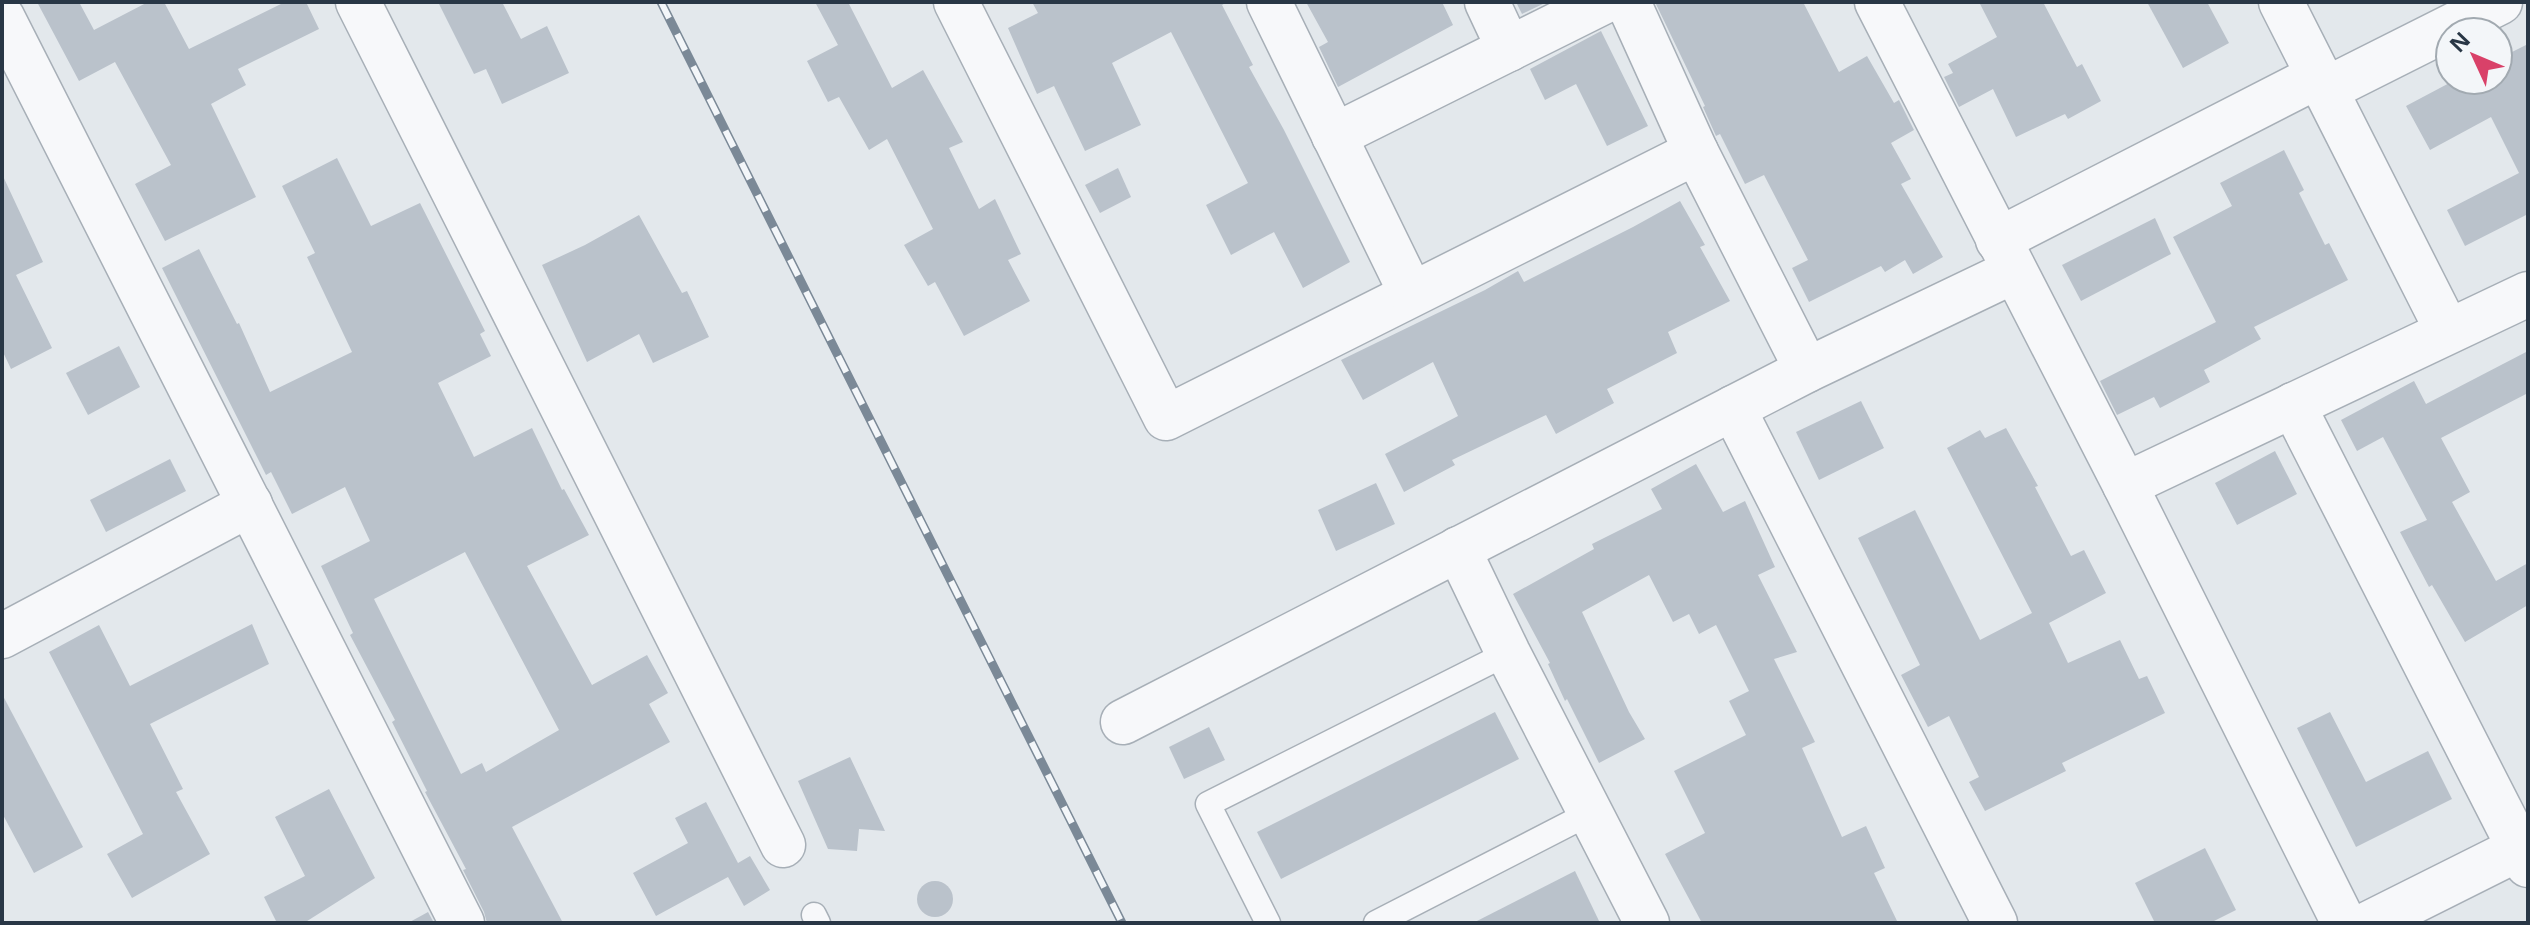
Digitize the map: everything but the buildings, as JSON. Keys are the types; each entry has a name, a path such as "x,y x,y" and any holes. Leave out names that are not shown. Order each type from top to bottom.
{"street":[{"path":"358,2 783,845"},
{"path":"956,2 1166,418 1696,152"},
{"path":"1269,2 1411,293"},
{"path":"1487,2 1509,49"},
{"path":"1334,136 1603,2"},
{"path":"1628,2 1696,152 1807,370"},
{"path":"1877,2 2125,485 2344,923"},
{"path":"2281,2 2447,330"},
{"path":"1123,722 1807,370 2006,256 2322,83 2500,2"},
{"path":"2,17 462,923"},
{"path":"2125,485 2528,294"},
{"path":"2293,405 2525,853 2370,923"},
{"path":"1733,408 1995,923"},
{"path":"2,636 250,504"},
{"path":"1458,549 1647,923"}],"lane":[{"path":"1268,923 1208,804 1508,653"},
{"path":"1376,923 1590,813"}],"railway":[{"path":"661,2 1122,923"}]}
